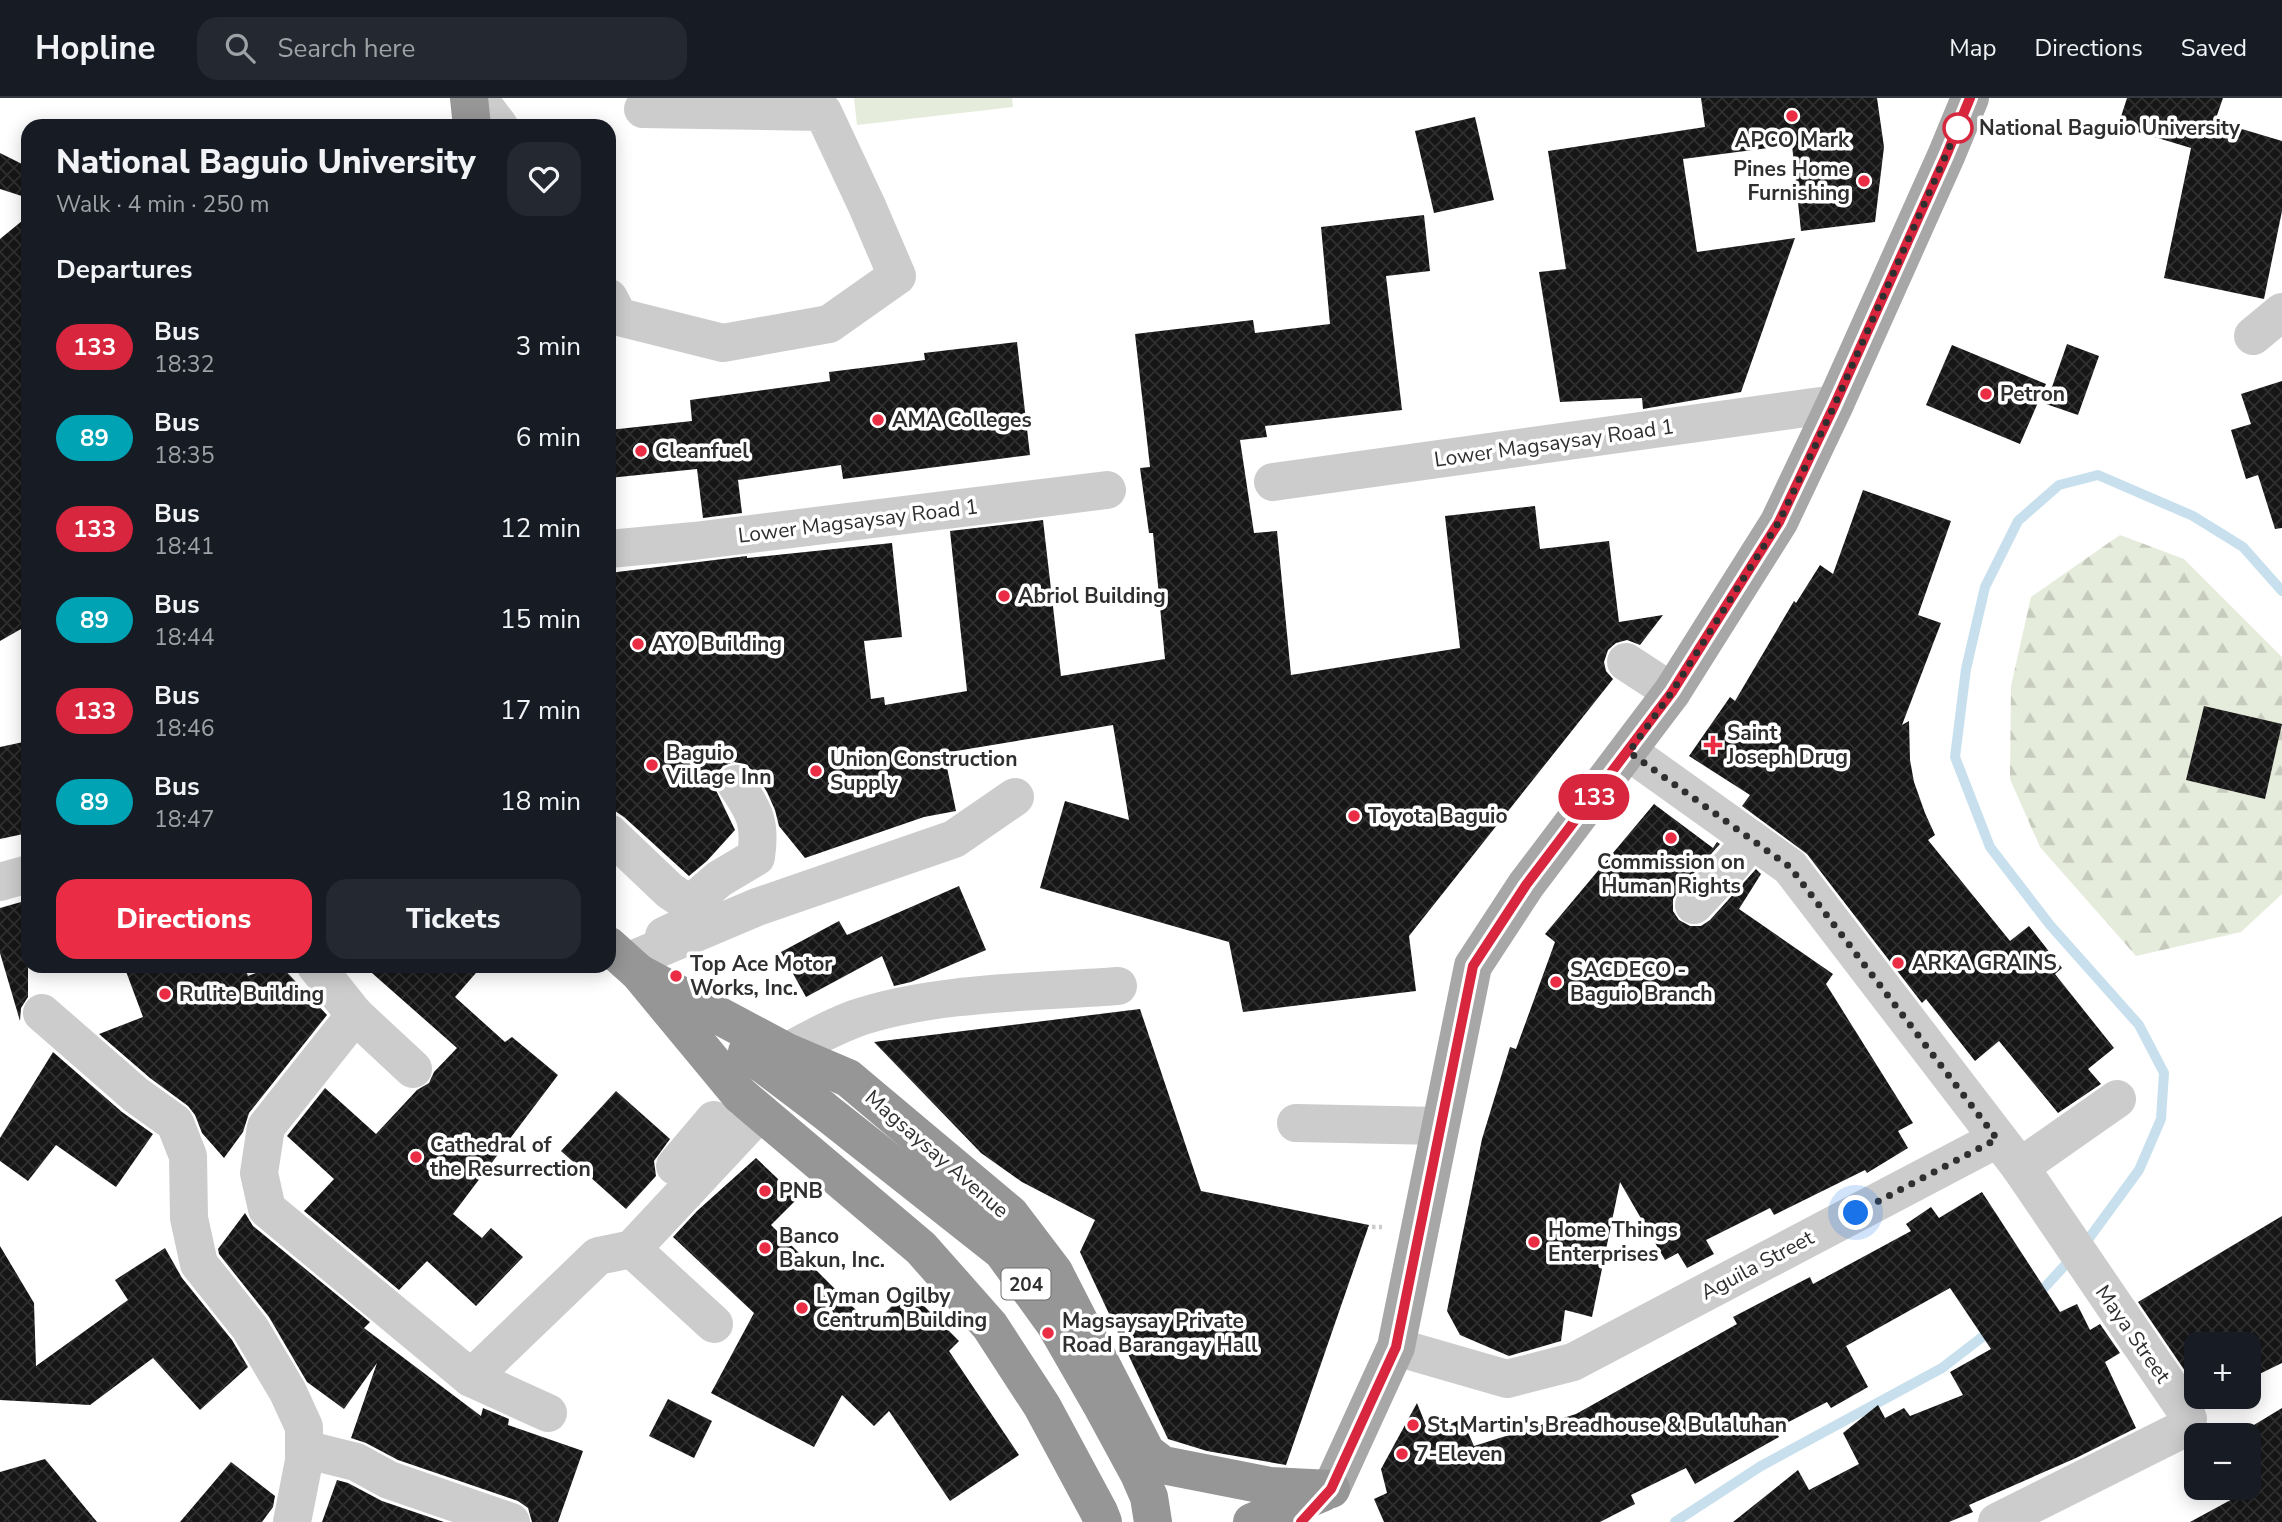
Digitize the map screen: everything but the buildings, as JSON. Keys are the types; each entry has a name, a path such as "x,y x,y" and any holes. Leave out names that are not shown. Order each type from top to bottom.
{"highway":[{"path":"469,98 471,119"},
{"name":"Magsaysay Avenue","path":"624,959 787,1052 848,1078 1010,1214 1054,1272 1146,1452 1163,1465 1270,1486 1331,1489"},
{"name":"Magsaysay Avenue","path":"624,959 821,1108 1002,1251 1055,1324 1101,1405 1139,1474 1149,1497 1155,1522"},
{"name":"204","path":"624,959 740,1095 921,1248 990,1326 1042,1406 1101,1517"},
{"path":"1252,1522 1331,1489"},
{"path":"1301,1522 1331,1489"},
{"path":"1101,1517 1155,1522"}],"main road":[{"path":"1331,1489 1396,1347 1473,966 1526,885 1672,692 1779,522 1835,404 1970,98"}],"street":[{"path":"478,98 494,119"},
{"path":"616,311 619,317 723,343 829,324 897,276 823,112 643,109"},
{"name":"Lower Magsaysay Road 1","path":"1273,482 1835,404"},
{"name":"Lower Magsaysay Road 1","path":"616,548 1107,490"},
{"path":"1626,662 1672,692"},
{"path":"1629,752 1790,867 2009,1153"},
{"path":"689,905 719,879 756,857 759,834 755,819 736,784"},
{"path":"624,959 757,907 954,839 1015,797"},
{"path":"616,839 696,913 689,924 624,959"},
{"path":"1694,905 1751,839"},
{"path":"0,882 21,876"},
{"path":"322,973 355,1015 413,1069"},
{"path":"787,1052 855,1019 900,1008 958,998 1118,986"},
{"path":"42,1013 136,1095 175,1123 188,1156 189,1218 199,1264 250,1328 288,1392 304,1427 304,1461 292,1522"},
{"path":"355,1015 266,1128 259,1173 267,1209 471,1378 548,1413"},
{"name":"Aguila Street","path":"1396,1347 1507,1379 1573,1362 2117,1099"},
{"path":"471,1378 598,1256 632,1249 760,1112"},
{"path":"652,1193 714,1120"},
{"path":"1296,1123 1440,1126"},
{"name":"Maya Street","path":"1997,1522 2174,1435 2183,1429 2188,1419 2184,1408 2108,1299 2048,1206 2009,1153"},
{"path":"632,1249 714,1324"},
{"path":"304,1449 356,1462 398,1484 511,1522"}],"green space":[{"path":"854,98 1012,98 1013,107 857,125"},
{"path":"2120,535 2184,559 2282,657 2282,894 2241,932 2136,956 2040,847 2010,779 2011,686 2031,597"}],"waterway":[{"path":"2035,1298 2087,1241 2139,1170 2161,1119 2164,1073 2139,1025 2050,925 1990,847 1955,757 1966,669 1985,587 2018,521 2059,485 2098,475 2193,516 2243,547 2282,591"},
{"path":"1675,1522 1761,1466 1942,1368 1994,1328"}],"bus line":[{"name":"133","path":"1301,1522 1331,1489 1396,1347 1473,966 1526,885 1672,692 1779,522 1835,404 1970,98"}],"place":[{"name":"APCO Mark","path":"1792,116"},
{"name":"National Baguio University","path":"1958,128"},
{"name":"Pines Home Furnishing","path":"1864,181"},
{"name":"Petron","path":"1986,394"},
{"name":"AMA Colleges","path":"878,420"},
{"name":"Cleanfuel","path":"641,451"},
{"name":"Abriol Building","path":"1004,596"},
{"name":"AYO Building","path":"638,644"},
{"name":"Saint Joseph Drug","path":"1713,745"},
{"name":"Baguio Village Inn","path":"652,765"},
{"name":"Union Construction Supply","path":"816,771"},
{"name":"Toyota Baguio","path":"1354,816"},
{"name":"Commission on Human Rights","path":"1671,838"},
{"name":"ARKA GRAINS","path":"1898,963"},
{"name":"Top Ace Motor Works, Inc.","path":"676,976"},
{"name":"SACDECO - Baguio Branch","path":"1556,982"},
{"name":"Rulite Building","path":"165,994"},
{"name":"Cathedral of the Resurrection","path":"416,1157"},
{"name":"PNB","path":"765,1191"},
{"name":"Home Things Enterprises","path":"1534,1242"},
{"name":"Banco Bakun, Inc.","path":"765,1248"},
{"name":"Lyman Ogilby Centrum Building","path":"802,1308"},
{"name":"Magsaysay Private Road Barangay Hall","path":"1048,1333"},
{"name":"St. Martin's Breadhouse & Bulaluhan","path":"1413,1425"},
{"name":"7-Eleven","path":"1402,1454"}],"route":[{"path":"1856,1213 1997,1139 1790,867 1629,752 1672,692 1779,522 1835,404 1958,128"}]}
